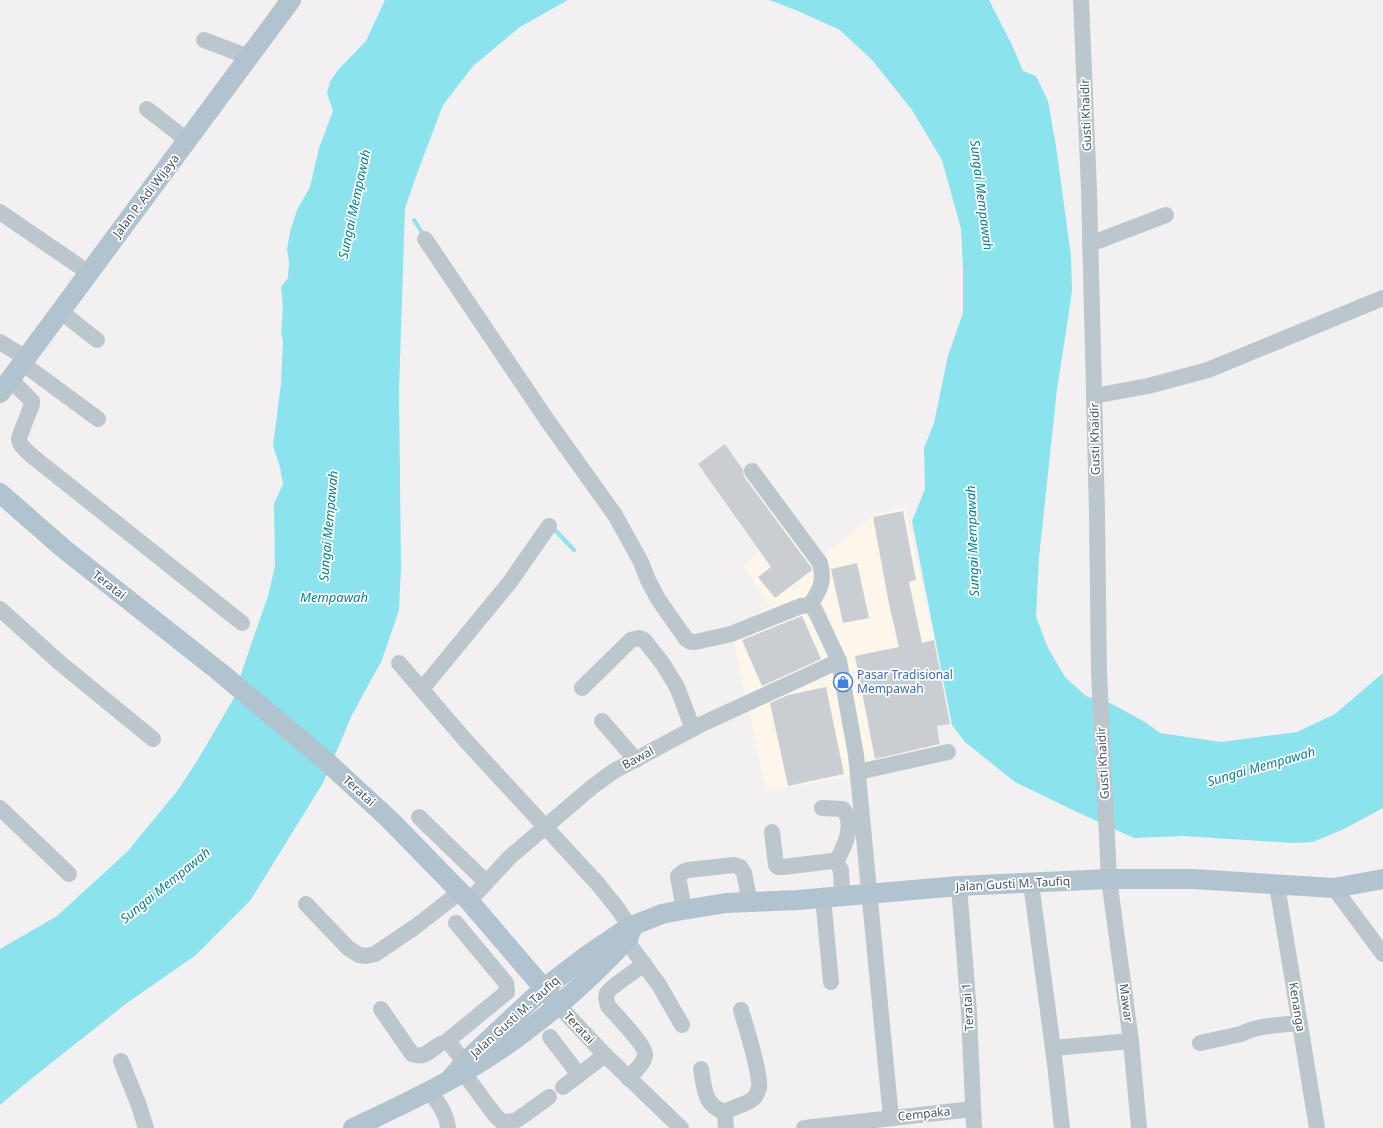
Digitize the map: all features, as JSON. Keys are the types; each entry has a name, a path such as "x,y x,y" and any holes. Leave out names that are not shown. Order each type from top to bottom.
{"main road":[{"name":"Jalan P. Adi Wijaya","path":"15,373 291,0"},
{"name":"Teratai","path":"0,493 64,549 221,673 326,761 389,819 464,896 558,1005"},
{"name":"Jalan Gusti M. Taufiq","path":"354,1128 396,1108 459,1071 543,989 615,936 633,930 662,914 726,903 823,898 959,886 1109,879 1193,879 1334,888 1383,879"},
{"name":"Jalan Gusti M. Taufiq","path":"459,1071 473,1067 532,1026 558,1005 598,969 633,930"}],"street":[{"name":"Gusti Khaidir","path":"1081,0 1090,244 1099,672 1109,879"},
{"path":"204,40 249,57"},
{"path":"147,109 188,140"},
{"path":"0,212 89,273"},
{"path":"1090,244 1166,215"},
{"path":"425,239 547,420 615,515 641,562 658,599 686,639 691,642 695,642 719,637 748,627 796,607 810,605 815,610 839,661 856,755 891,1118"},
{"path":"1094,396 1148,386 1208,370 1383,298"},
{"path":"60,311 97,340"},
{"path":"0,342 15,373 32,401 19,438 19,441 23,447 32,456 242,623"},
{"path":"15,373 98,419"},
{"path":"752,471 820,563 822,577 821,588 810,605"},
{"path":"422,690 510,582 549,526"},
{"path":"0,609 60,663 153,739"},
{"path":"582,688 631,640 639,638 644,640 663,664 677,687 693,729"},
{"name":"Bawal","path":"306,904 348,948 359,955 366,956 375,954 409,930 486,882 510,857 592,787 614,771 693,729 839,661"},
{"path":"399,663 466,741 597,883 633,930 644,964 659,985 682,1024"},
{"path":"602,721 636,760"},
{"path":"858,772 948,752"},
{"path":"0,808 70,874"},
{"path":"822,808 843,809 849,826 845,845 836,862"},
{"path":"419,817 486,882"},
{"path":"772,832 775,864 777,866 783,867 836,862"},
{"path":"836,862 841,870 842,896"},
{"path":"684,910 678,876 683,872 696,869 734,865 740,868 744,873 750,902"},
{"name":"Mawar","path":"1109,879 1131,1041 1140,1128"},
{"path":"1031,883 1062,1128"},
{"name":"Kenanga","path":"1277,885 1317,1128"},
{"name":"Teratai 1","path":"959,886 969,1013 974,1128"},
{"path":"1334,888 1383,954"},
{"path":"823,898 831,982"},
{"path":"381,1010 412,1054 423,1056 440,1043 446,1042 507,992 506,983 456,923"},
{"path":"628,1078 642,1063 646,1055 643,1046 608,1006 606,998 607,992 644,964"},
{"name":"Teratai","path":"558,1005 605,1055 681,1128"},
{"path":"701,1069 707,1100 726,1120 733,1107 743,1104 756,1096 759,1088 758,1076 741,1010"},
{"path":"1200,1043 1237,1036 1265,1027 1300,1023"},
{"path":"550,1037 579,1075"},
{"path":"1053,1048 1131,1041"},
{"path":"446,1042 451,1045 459,1071 501,1121 507,1122 517,1120 549,1097"},
{"path":"563,1087 605,1055"},
{"path":"121,1061 138,1103 146,1128"},
{"path":"429,1090 443,1110 448,1128"},
{"name":"Cempaka","path":"804,1128 973,1109"}],"shaded area":[{"name":"Pasar Tradisional Mempawah","path":"905,507 935,641 951,724 938,727 942,750 846,777 766,791 733,639 769,606 744,565 795,522 822,557 874,515"}],"water":[{"name":"Mempawah","path":"385,0 568,0 520,27 473,66 443,105 405,208 399,390 401,567 399,610 382,660 352,715 323,783 250,901 196,955 127,1003 0,1105 0,949 57,916 127,852 178,790 234,698 268,596 275,566 274,504 283,484 280,467 273,446 281,384 283,341 281,333 283,309 281,287 288,278 289,262 287,249 290,232 297,210 310,187 319,148 333,111 327,93 330,82 338,70 366,41"},
{"name":"Sungai Mempawah","path":"769,0 989,0 1012,45 1023,71 1036,76 1048,101 1056,146 1071,256 1072,290 1057,389 1039,558 1036,617 1048,648 1065,677 1086,696 1112,704 1145,722 1160,733 1221,742 1297,732 1335,714 1383,673 1383,808 1344,829 1313,842 1293,843 1184,836 1134,838 1015,782 965,742 952,725 912,521 925,489 924,448 934,423 948,356 963,313 961,229 942,160 912,110 873,61 840,30"}],"building":[{"path":"725,444 743,470 744,477 812,570 775,598 758,577 771,567 698,464"},
{"path":"903,511 916,580 909,582 922,643 934,640 950,724 937,726 940,744 875,759 855,656 899,647 889,604 873,517"},
{"path":"857,563 869,618 843,623 831,569"},
{"path":"802,616 821,659 762,686 742,640"},
{"path":"826,687 844,774 788,786 770,703 788,695"}],"waterway":[{"path":"414,220 425,237"},
{"path":"553,531 554,529 574,550"}],"place":[{"name":"Pasar Tradisional Mempawah","path":"843,682"}]}
